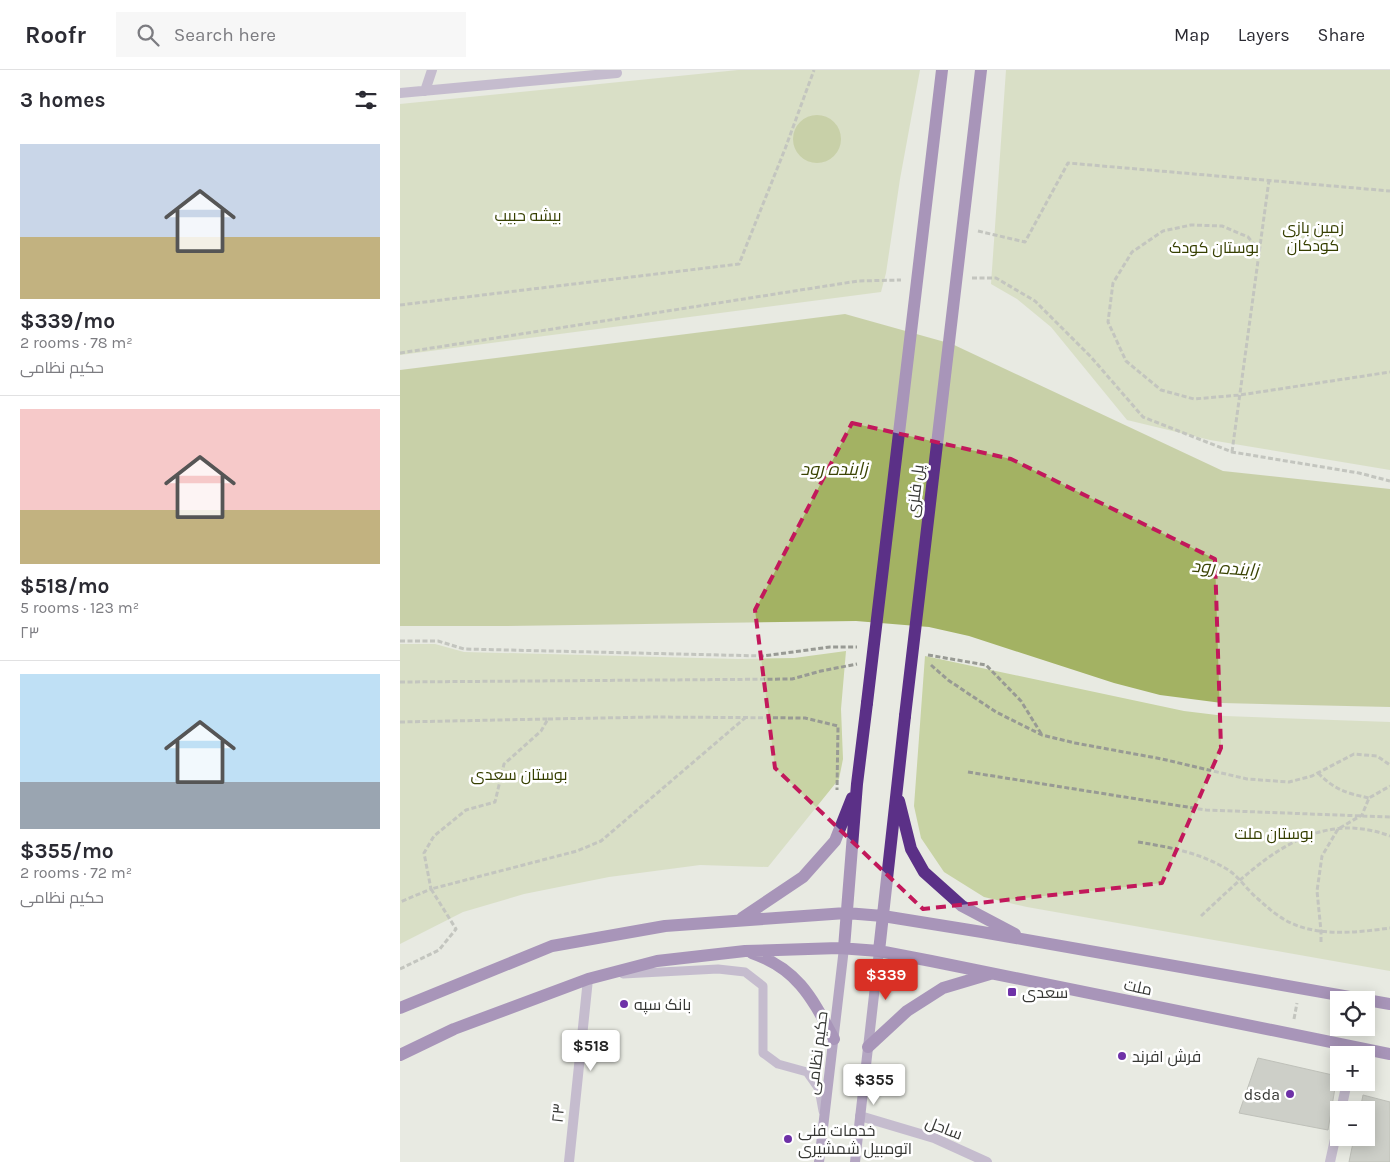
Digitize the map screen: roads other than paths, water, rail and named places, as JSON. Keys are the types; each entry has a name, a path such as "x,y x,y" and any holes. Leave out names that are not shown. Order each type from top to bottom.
{"main road":[{"name":"پل فلزی","path":"844,948 857,784 942,70"},
{"name":"پل فلزی","path":"879,951 981,70"},
{"path":"741,919 802,877 835,841 857,784"},
{"path":"896,793 911,849 924,872 962,906 1026,940"},
{"path":"400,1008 552,946 665,926 741,919 846,913"},
{"name":"ملت","path":"846,913 883,916 1390,1004"},
{"path":"400,1055 454,1029 588,979 657,961 745,951 844,948"},
{"name":"ملت","path":"844,948 879,951 1291,1035 1332,1046"},
{"name":"حکیم نظامی","path":"819,1162 844,948"},
{"path":"745,951 770,959 793,976 816,1006 834,1039"},
{"path":"855,1162 879,951"},
{"path":"868,1048 907,1011 943,988 992,974"},
{"name":"ملت","path":"1375,1053 1390,1054"}],"street":[{"path":"425,91 432,70"},
{"path":"400,93 617,73"},
{"name":"۲۳","path":"568,1162 588,979"},
{"name":"ساحل","path":"860,1116 934,1138 988,1162"},
{"path":"1330,1162 1334,1146"}],"lane":[{"path":"606,975 718,969 745,972 763,986 763,1053 778,1064 807,1072 819,1089 824,1116"}],"water":[{"path":"812,115 822,115 831,119 837,125 840,130 840,148 831,159 822,163 812,163 803,159 797,153 793,144 793,134 797,125 803,119"},
{"name":"زاینده رود","path":"845,314 952,344 1223,471 1390,489 1390,707 1222,703 1160,695 1114,683 969,636 929,627 856,621 400,626 400,370"}],"place":[{"name":"سعدی","path":"1012,992"},
{"name":"بانک سپه","path":"624,1004"},
{"name":"فرش افرند","path":"1122,1056"},
{"name":"dsda","path":"1290,1094"},
{"name":"خدمات فنی اتومبیل شمشیری","path":"788,1139"}],"park label":[{"name":"بیشه حبیب","path":"528,215"},
{"name":"زمین بازی کودکان","path":"1313,236"},
{"name":"بوستان کودک","path":"1214,247"},
{"name":"بوستان سعدی","path":"519,774"},
{"name":"بوستان ملت","path":"1274,833"}]}
